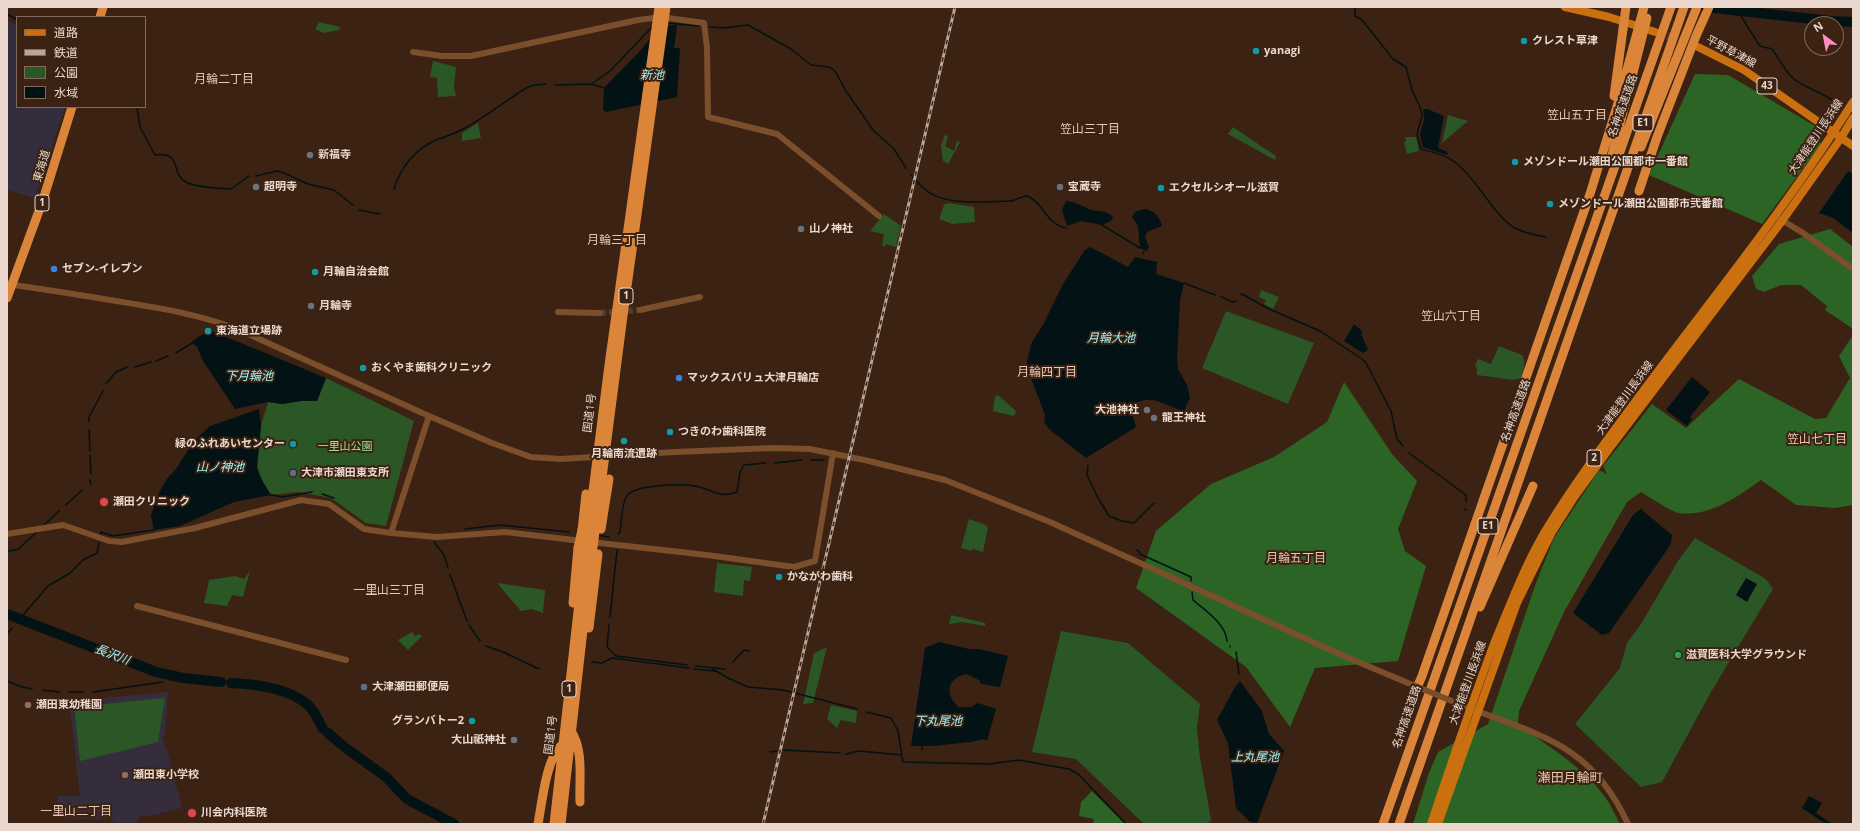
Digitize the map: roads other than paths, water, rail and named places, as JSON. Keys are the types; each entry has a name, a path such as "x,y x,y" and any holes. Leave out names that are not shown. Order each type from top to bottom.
{"highway":[{"name":"国道1号","path":"585,586 610,358 659,7"},
{"name":"国道1号","path":"554,824 565,756 571,731 578,677 581,621 585,586 666,7"},
{"path":"1603,148 1615,92 1626,7"},
{"path":"1606,231 1697,7"},
{"path":"1639,191 1657,137 1702,21 1709,7"},
{"path":"1413,697 1422,676 1590,194 1646,8"},
{"path":"1593,228 1646,8"},
{"name":"名神高速道路","path":"1383,824 1669,10"},
{"name":"E1","path":"1399,824 1682,11"},
{"name":"東海道","path":"7,298 10,285 44,200 72,108"},
{"path":"582,610 598,554 609,479"},
{"path":"1456,662 1534,486"},
{"path":"582,610 578,548 582,530 586,494"},
{"name":"国道1号","path":"561,824 565,756 562,745 574,645 581,621"},
{"path":"571,731 578,741 580,802"},
{"path":"538,824 550,765 554,753 562,745"}],"main road":[{"path":"1565,7 1609,17 1634,25"},
{"name":"平野草津線","path":"1696,46 1744,70 1853,146"},
{"name":"大津能登川長浜線","path":"1438,824 1474,710 1481,675 1515,591 1548,526 1576,482 1615,428 1775,216 1834,133 1853,102"},
{"name":"大津能登川長浜線","path":"1431,824 1474,710 1517,603 1552,532 1573,499 1612,445 1782,221 1841,138 1853,118"}],"street":[{"path":"413,52 442,56 471,56 638,20 661,17 704,22 708,117 777,134 879,216"},
{"path":"1775,216 1803,233 1853,269"},
{"path":"10,285 60,291 159,308 215,322 237,330 492,443 531,457 561,459 668,452 772,448 810,449 833,453 945,480 1050,522 1330,650 1474,710 1523,727 1559,744 1589,766 1600,778 1618,803 1628,824"},
{"path":"640,310 700,297"},
{"path":"558,312 600,313"},
{"path":"391,534 429,416"},
{"path":"7,534 62,525 109,541 122,542 195,528 300,500 329,504 364,529 391,534 437,537 505,532 707,555 794,567 815,561 833,453"},
{"path":"137,606 346,660"}],"water":[{"name":"新池","path":"677,25 674,48 680,48 677,97 606,112 603,110 604,88 641,50 660,26"},
{"path":"1423,109 1427,109 1444,116 1438,148 1448,152 1447,155 1423,147 1420,134 1424,120"},
{"path":"1848,171 1853,174 1853,233 1833,218 1819,213"},
{"path":"1066,201 1076,203 1091,210 1105,212 1113,217 1111,221 1102,225 1081,221 1067,226 1062,210"},
{"path":"1144,209 1150,210 1156,214 1162,226 1147,232 1145,237 1149,247 1147,251 1140,248 1138,226 1132,217 1135,212"},
{"name":"月輪大池","path":"1090,247 1128,267 1135,257 1157,262 1156,274 1184,283 1180,301 1177,358 1178,369 1187,385 1190,398 1184,411 1157,401 1144,400 1137,403 1130,408 1136,427 1086,458 1050,430 1044,422 1045,415 1032,381 1027,362 1032,342 1043,325 1063,284 1085,250"},
{"path":"1354,324 1363,332 1361,334 1368,350 1363,353 1344,341"},
{"name":"下月輪池","path":"214,332 326,378 317,401 301,401 282,404 268,402 235,409 203,361 197,347 192,343 192,341 203,334"},
{"path":"1692,377 1710,392 1690,417 1692,419 1687,426 1666,410"},
{"name":"山ノ神池","path":"259,409 261,427 257,468 271,495 234,502 180,526 154,530 151,515 159,493 166,480 176,469 194,441 210,426"},
{"path":"1641,509 1672,535 1671,544 1609,633 1602,635 1573,613 1633,515"},
{"path":"1746,578 1757,584 1747,602 1736,595"},
{"name":"下丸尾池","path":"939,642 1008,656 1000,687 981,684 979,680 966,674 955,679 951,683 951,697 959,707 971,707 978,703 996,709 987,741 983,739 971,742 933,746 911,746 925,648"},
{"name":"上丸尾池","path":"1240,681 1262,711 1269,734 1284,751 1257,823 1250,822 1236,808 1228,743 1217,720 1235,687"},
{"path":"1809,796 1822,803 1816,813 1831,823 1830,824 1826,824 1802,808"}],"waterway":[{"path":"1354,7 1355,16 1362,20 1393,59 1406,67 1412,90 1420,107 1422,116 1417,134 1421,149 1444,156 1456,163 1471,178 1499,214 1513,227 1533,235 1546,237"},
{"path":"1705,7 1831,21 1853,22"},
{"path":"1737,10 1760,46 1772,49 1785,69 1794,79 1837,104"},
{"path":"7,14 16,19"},
{"path":"667,23 699,26"},
{"path":"709,27 723,28 748,25 791,49 811,65 829,67 835,71 846,91 873,130 894,149 906,168"},
{"path":"591,84 610,71 653,26"},
{"path":"394,189 404,167 421,148 467,127 526,88 534,85 546,84"},
{"path":"555,85 591,84 604,88"},
{"path":"137,108 140,127 155,155 169,156 173,160 178,174 186,182 201,187 231,189 249,176"},
{"path":"256,176 277,171 284,173 308,184 334,190 353,205"},
{"path":"911,175 922,187 934,195 943,199 954,201 1010,201 1027,196 1033,199 1049,218 1059,226 1066,228"},
{"path":"359,210 380,214"},
{"path":"1102,225 1140,248"},
{"path":"1184,283 1215,295"},
{"path":"1240,295 1242,294 1267,308 1320,331 1362,359 1366,363 1391,411 1397,439 1403,446"},
{"path":"1220,296 1232,302 1236,301"},
{"path":"176,353 192,343"},
{"path":"156,361 168,356"},
{"path":"135,367 151,362"},
{"path":"106,384 116,372 127,367"},
{"path":"89,422 89,417 103,391"},
{"path":"89,430 90,451"},
{"path":"1409,453 1466,495 1466,502"},
{"path":"90,455 91,474"},
{"path":"775,463 802,460"},
{"path":"811,460 824,460"},
{"path":"618,534 620,532 625,499 632,492 649,487 680,485 701,487 720,494 731,494 737,492 740,472 744,465 766,463"},
{"path":"1088,465 1087,475 1109,516 1122,521 1134,523 1154,503"},
{"path":"90,480 91,484"},
{"path":"66,505 82,490"},
{"path":"271,495 283,497 312,492"},
{"path":"322,494 334,498"},
{"path":"44,525 59,511"},
{"path":"465,529 500,525 569,532"},
{"path":"101,534 101,532 113,536 154,530"},
{"path":"7,551 17,550 37,532"},
{"path":"597,535 609,537"},
{"path":"434,542 444,555 448,568"},
{"path":"18,621 48,586 70,573 83,560 97,553 99,543"},
{"path":"610,617 617,550"},
{"path":"1136,550 1139,551 1140,554 1191,577 1191,581"},
{"path":"450,575 467,621"},
{"path":"1192,592 1193,600 1219,623 1226,635 1227,641"},
{"name":"長沢川","path":"7,614 156,672 183,678 221,682"},
{"path":"469,625 480,641"},
{"path":"609,625 607,647 616,656 687,665"},
{"path":"7,634 12,628"},
{"path":"486,646 503,652 539,669"},
{"path":"733,662 744,650 750,651"},
{"path":"1236,652 1239,674"},
{"path":"592,662 602,663 612,658 689,668"},
{"path":"696,666 725,669"},
{"path":"711,668 748,687 783,690 857,709"},
{"path":"694,669 715,671"},
{"name":"長沢川","path":"171,680 178,679"},
{"path":"7,681 32,689"},
{"path":"93,692 163,682"},
{"name":"長沢川","path":"231,683 250,684 271,688 300,699 315,713 323,729"},
{"path":"43,690 60,692"},
{"path":"68,692 84,692"},
{"path":"866,712 891,718 898,731 903,762 990,764 1019,760 1069,769 1078,774 1126,824"},
{"name":"長沢川","path":"328,733 343,746 386,777 407,799 454,824"},
{"path":"784,750 840,753"},
{"path":"770,752 777,751"},
{"path":"846,754 859,751 902,755"}],"tunnel":[{"path":"1656,32 1688,43"},
{"path":"600,313 640,310"}],"railway":[{"path":"763,824 955,7"}],"place":[{"name":"クレスト草津","path":"1524,41"},
{"name":"yanagi","path":"1256,51"},
{"name":"新福寺","path":"310,155"},
{"name":"メゾンドール瀬田公園都市一番館","path":"1515,162"},
{"name":"超明寺","path":"256,187"},
{"name":"宝蔵寺","path":"1060,187"},
{"name":"エクセルシオール滋賀","path":"1161,188"},
{"name":"メゾンドール瀬田公園都市弐番館","path":"1550,204"},
{"name":"山ノ神社","path":"801,229"},
{"name":"セブン-イレブン","path":"54,269"},
{"name":"月輪自治会館","path":"315,272"},
{"name":"月輪寺","path":"311,306"},
{"name":"東海道立場跡","path":"208,331"},
{"name":"おくやま歯科クリニック","path":"363,368"},
{"name":"マックスバリュ大津月輪店","path":"679,378"},
{"name":"大池神社","path":"1147,410"},
{"name":"龍王神社","path":"1154,418"},
{"name":"つきのわ歯科医院","path":"670,432"},
{"name":"月輪南流遺跡","path":"624,441"},
{"name":"緑のふれあいセンター","path":"293,444"},
{"name":"大津市瀬田東支所","path":"293,473"},
{"name":"瀬田クリニック","path":"104,502"},
{"name":"かながわ歯科","path":"779,577"},
{"name":"滋賀医科大学グラウンド","path":"1678,655"},
{"name":"大津瀬田郵便局","path":"364,687"},
{"name":"瀬田東幼稚園","path":"28,705"},
{"name":"グランバトー2","path":"472,721"},
{"name":"大山祇神社","path":"514,740"},
{"name":"瀬田東小学校","path":"125,775"},
{"name":"川会内科医院","path":"192,813"}],"district":[{"name":"月輪二丁目","path":"224,80"},
{"name":"笠山五丁目","path":"1577,116"},
{"name":"笠山三丁目","path":"1090,130"},
{"name":"月輪三丁目","path":"617,241"},
{"name":"笠山六丁目","path":"1451,317"},
{"name":"月輪四丁目","path":"1047,373"},
{"name":"笠山七丁目","path":"1817,440"},
{"name":"月輪五丁目","path":"1296,559"},
{"name":"一里山三丁目","path":"389,591"},
{"name":"瀬田月輪町","path":"1570,778"},
{"name":"一里山二丁目","path":"76,812"}],"park label":[{"name":"一里山公園","path":"345,447"}]}
